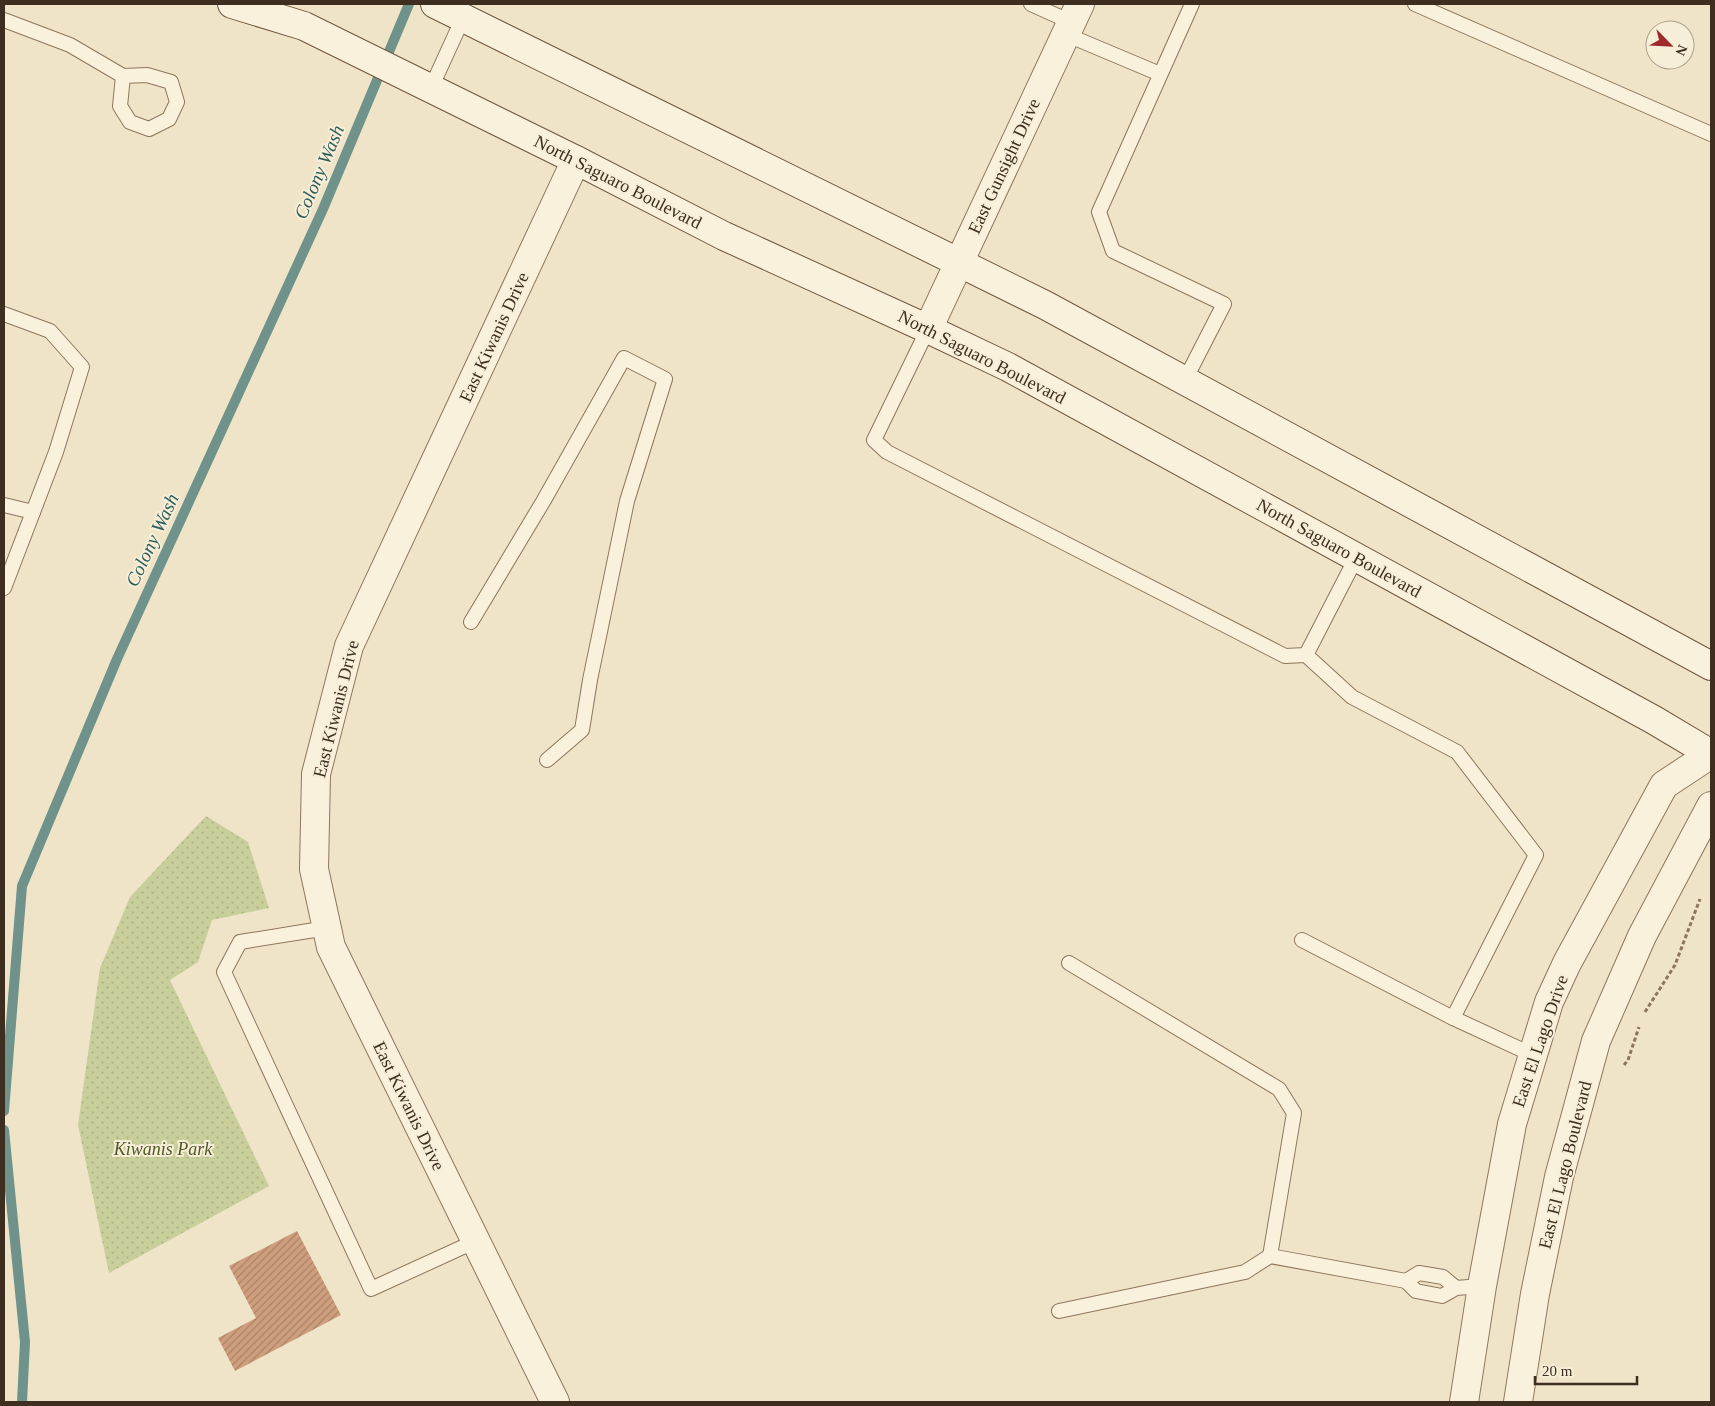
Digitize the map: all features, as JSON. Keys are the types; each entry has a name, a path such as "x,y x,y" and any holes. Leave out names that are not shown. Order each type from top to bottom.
{"main road":[{"name":"North Saguaro Boulevard","path":"232,4 304,26 576,160 724,236 928,328 1008,367 1654,720 1711,754"},
{"path":"435,4 1045,305 1711,666"},
{"name":"East Gunsight Drive","path":"928,328 1072,20"},
{"name":"East Kiwanis Drive","path":"555,1402 331,947 314,869 316,774 348,646 576,160"},
{"path":"1711,754 1711,761"},
{"name":"East El Lago Drive","path":"1469,1287 1512,1124 1550,1002 1567,963 1664,785 1711,754"},
{"name":"East El Lago Boulevard","path":"1518,1402 1535,1294 1559,1177 1596,1041 1642,936 1711,806"},
{"path":"1464,1402 1469,1287"}],"lane":[{"path":"1031,4 1072,20 1160,74"},
{"path":"1184,382 1224,304 1113,251 1099,212 1192,4"},
{"path":"1416,4 1711,134"},
{"path":"430,88 463,18"},
{"path":"4,20 70,45 124,76 146,75 171,82 177,102 169,119 149,129 130,122 120,106 124,76"},
{"path":"4,314 50,331 82,366 56,452 4,588"},
{"path":"928,328 874,440 887,452 1285,656 1306,655 1352,697 1457,752 1536,856 1453,1018"},
{"path":"470,622 544,500 624,358 666,379 627,501 590,680 582,730 547,760"},
{"path":"4,505 33,512"},
{"path":"1306,655 1356,558"},
{"path":"327,928 240,942 224,972 370,1288 476,1241"},
{"path":"1302,940 1453,1018 1533,1055"},
{"path":"1069,963 1279,1089 1294,1113 1270,1256"},
{"path":"1059,1311 1245,1272 1270,1256 1406,1281 1419,1273 1443,1277 1469,1287"}],"path":[{"path":"1643,1016 1675,965 1700,896"},
{"path":"1622,1067 1628,1060 1640,1025"}],"green space":[{"name":"Kiwanis Park","path":"206,816 248,842 269,908 212,920 198,962 170,980 269,1186 109,1273 78,1125 100,968 130,897"}],"building":[{"path":"297,1231 341,1315 235,1371 218,1338 256,1318 229,1266"}],"waterway":[{"name":"Colony Wash","path":"4,1111 22,886 117,659 323,209 409,4"},
{"name":"Colony Wash","path":"4,1130 25,1342 22,1402"}]}
